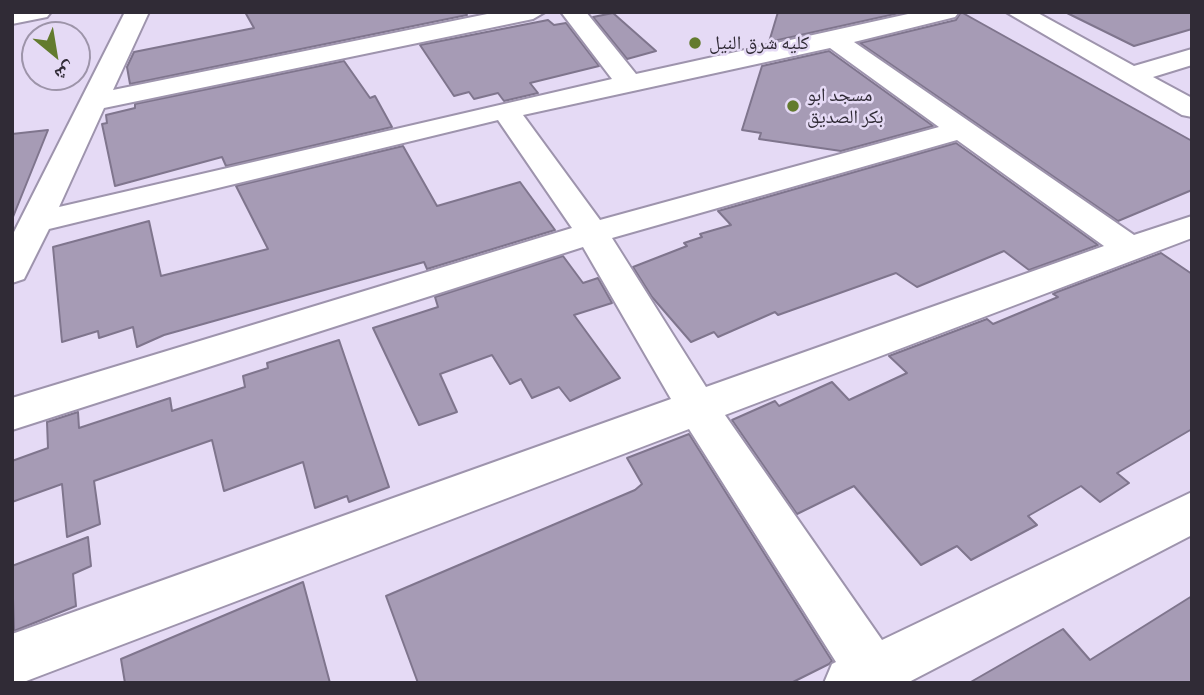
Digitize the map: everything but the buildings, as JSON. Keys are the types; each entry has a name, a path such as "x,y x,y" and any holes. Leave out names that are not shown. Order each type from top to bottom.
{"street":[{"path":"12,17 39,12"},
{"path":"12,271 137,12"},
{"path":"95,102 533,12"},
{"path":"573,12 630,85"},
{"path":"37,222 505,110 834,40 947,12"},
{"path":"1018,12 1192,109"},
{"path":"834,40 1130,249"},
{"path":"1131,75 1192,57"},
{"path":"505,110 592,233 697,407 868,679 1192,512"},
{"path":"12,414 592,233 961,130"},
{"path":"12,660 1192,226"}],"place":[{"name":"كليه شرق النيل","path":"695,43"},
{"name":"مسجد ابو بكر الصديق","path":"793,106"}]}
